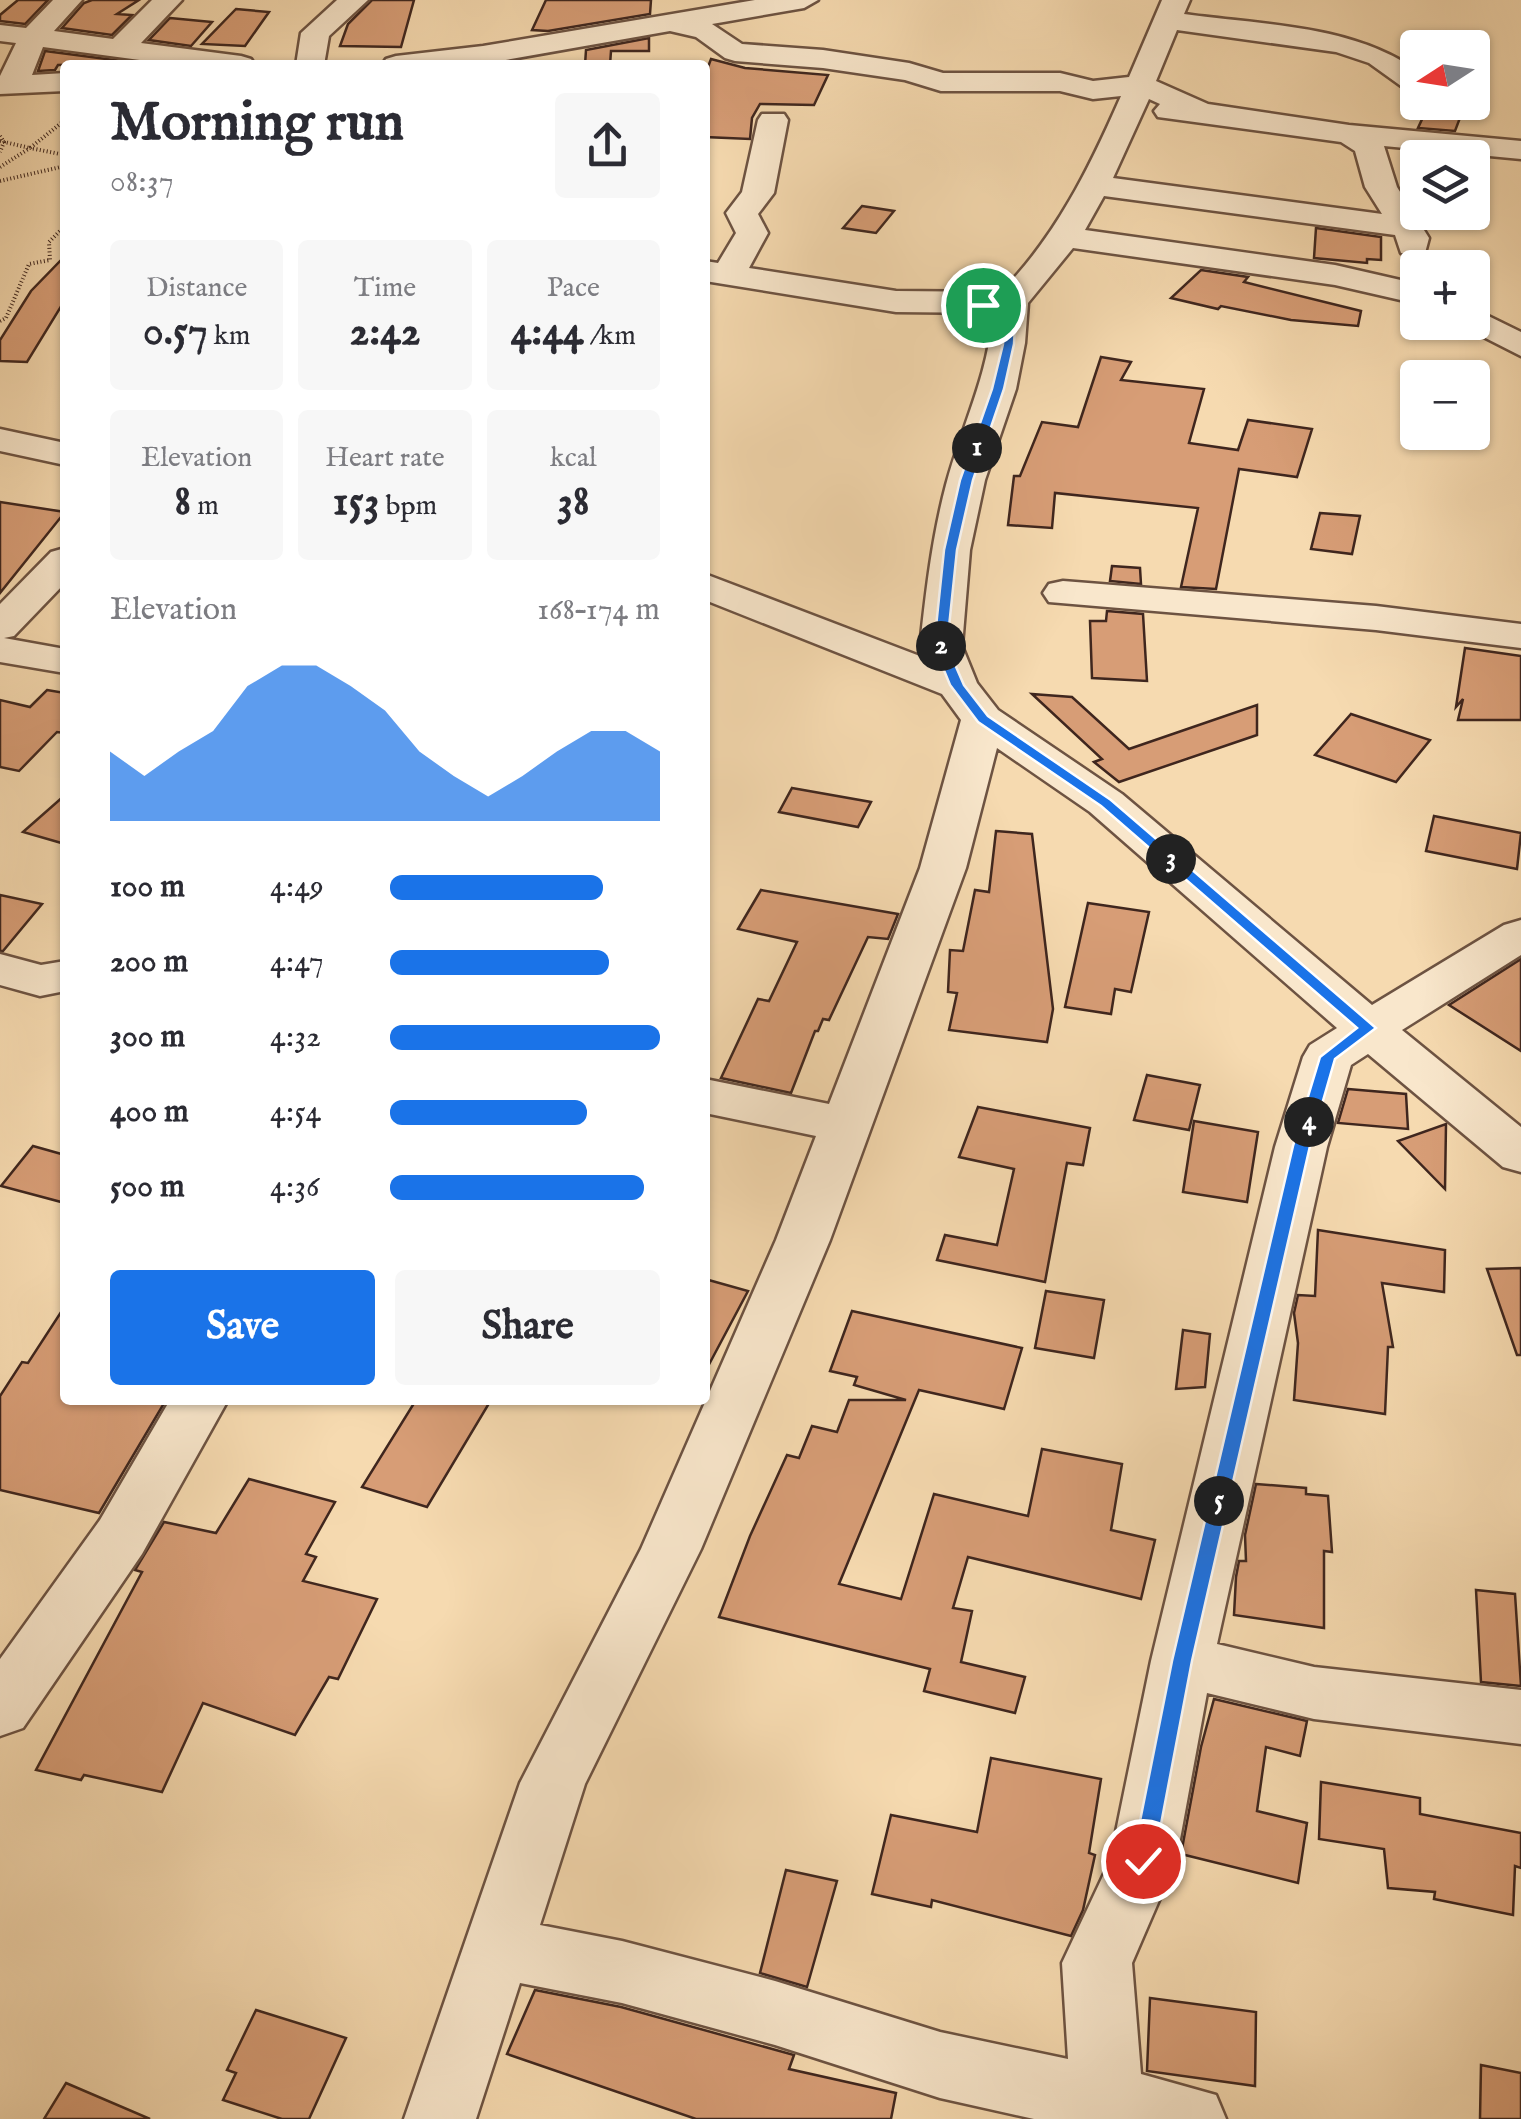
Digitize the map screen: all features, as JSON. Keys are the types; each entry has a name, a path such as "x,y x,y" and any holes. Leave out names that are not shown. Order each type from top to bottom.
{"street":[{"path":"6,84 33,37 68,0"},
{"path":"118,50 168,0"},
{"path":"311,60 314,34 353,0"},
{"path":"461,60 579,51 670,22 804,0"},
{"path":"717,272 894,300 955,305 1011,301 1030,284 1095,185 1172,10 1278,22 1379,56 1400,72"},
{"path":"670,22 706,31 735,52 823,59 908,72 941,82 1060,82 1201,112 1406,140 1418,129 1420,120"},
{"path":"0,33 200,60"},
{"path":"6,84 60,82"},
{"path":"717,272 752,233 742,213 758,193 773,120"},
{"path":"1349,134 1369,146 1376,159 1381,188 1400,218"},
{"path":"1490,147 1521,150"},
{"path":"1095,185 1400,226"},
{"path":"1061,237 1335,275 1400,290"},
{"path":"440,2119 553,1783 671,1549 726,1369 846,1125 943,868 970,702 941,646 950,550 966,480 998,389 1008,344 1011,301"},
{"path":"1490,328 1521,346"},
{"path":"33,446 60,419"},
{"path":"0,627 60,565"},
{"path":"710,588 970,702 1106,803 1521,1154"},
{"path":"1063,593 1376,618 1521,636"},
{"path":"0,650 60,661"},
{"path":"1105,2110 1097,1963 1143,1861 1182,1661 1302,1146 1328,1057 1368,1028 1521,936"},
{"path":"0,968 40,981 60,977"},
{"path":"710,1097 846,1125"},
{"path":"0,1709 121,1536 197,1405"},
{"path":"1182,1661 1314,1693 1521,1718"},
{"path":"495,1947 622,1972 775,2012 940,2065 1105,2110 1190,2119"}],"path":[{"path":"0,167 60,124"},
{"path":"0,152 1,140 60,154"},
{"path":"0,181 60,167"},
{"path":"0,321 6,318 29,264 50,260 49,242 60,231"}],"building":[{"path":"18,0 48,0 25,24 0,21 0,15"},
{"path":"139,0 117,14 132,15 112,35 62,28 84,3"},
{"path":"372,0 414,0 401,47 340,46 348,24"},
{"path":"546,0 651,0 650,14 548,31 532,30"},
{"path":"236,9 269,12 245,46 202,44"},
{"path":"170,18 212,22 191,46 149,40"},
{"path":"649,38 649,51 611,51 610,60 585,60 586,50"},
{"path":"45,51 114,60 60,60 55,70 38,71"},
{"path":"710,62 828,75 814,105 760,104 752,118 750,139 710,137"},
{"path":"1422,120 1459,120 1455,131 1418,128"},
{"path":"862,206 894,211 876,233 843,228"},
{"path":"1316,228 1381,237 1381,260 1367,259 1367,263 1314,258"},
{"path":"60,261 60,308 27,362 0,361 0,340 31,291"},
{"path":"1201,270 1248,277 1244,282 1361,311 1358,326 1291,320 1171,298"},
{"path":"1101,357 1131,362 1121,380 1204,389 1189,443 1238,450 1248,420 1312,429 1297,477 1239,469 1216,589 1181,587 1198,508 1055,493 1052,528 1008,525 1014,476 1020,476 1042,422 1078,427"},
{"path":"0,502 60,511 60,518 0,593"},
{"path":"1320,513 1360,516 1352,554 1311,549"},
{"path":"1112,566 1140,568 1141,584 1110,581"},
{"path":"1107,611 1143,614 1147,681 1092,678 1090,621 1106,621"},
{"path":"1465,648 1521,656 1521,720 1458,720 1463,699 1456,707"},
{"path":"47,690 60,692 60,732 19,771 0,767 0,700 30,707"},
{"path":"1032,694 1072,697 1129,749 1257,705 1257,735 1119,782 1094,762 1102,759"},
{"path":"1351,714 1430,740 1396,782 1315,755"},
{"path":"792,788 871,802 858,827 779,812"},
{"path":"60,799 60,843 23,832"},
{"path":"1434,816 1521,833 1517,869 1426,851"},
{"path":"996,831 1032,834 1053,1009 1047,1042 949,1030 957,993 948,992 950,950 963,951 975,890 989,892"},
{"path":"761,890 898,914 888,939 868,937 829,1020 823,1019 815,1031 791,1093 721,1078 758,999 769,1001 797,942 738,929"},
{"path":"0,895 42,904 3,951 0,951"},
{"path":"1088,903 1149,912 1131,992 1115,989 1111,1014 1065,1007"},
{"path":"1521,959 1521,1051 1449,1005"},
{"path":"1147,1075 1200,1085 1189,1130 1134,1120"},
{"path":"1348,1089 1406,1094 1408,1129 1338,1123"},
{"path":"978,1107 1090,1128 1083,1165 1067,1163 1045,1282 937,1260 945,1235 997,1245 1014,1169 959,1157"},
{"path":"1194,1121 1258,1132 1247,1202 1183,1192"},
{"path":"1446,1124 1445,1189 1398,1141"},
{"path":"33,1146 60,1154 60,1202 1,1186"},
{"path":"1318,1230 1445,1250 1444,1292 1382,1283 1393,1347 1388,1347 1385,1414 1294,1400 1298,1343 1294,1313 1298,1295 1315,1296"},
{"path":"1521,1268 1521,1355 1517,1355 1487,1269"},
{"path":"710,1280 748,1291 710,1363"},
{"path":"1046,1291 1104,1300 1094,1358 1035,1348"},
{"path":"852,1311 1022,1348 1004,1409 919,1390 839,1584 901,1599 934,1494 1028,1516 1042,1449 1122,1464 1111,1530 1155,1540 1141,1599 968,1557 953,1608 972,1611 961,1662 1025,1677 1015,1713 924,1691 930,1669 719,1617 787,1455 799,1458 812,1426 837,1432 849,1400 906,1400 854,1385 857,1377 830,1371"},
{"path":"60,1314 60,1405 163,1405 99,1513 0,1490 0,1396 22,1362 28,1363"},
{"path":"1183,1330 1210,1334 1205,1387 1176,1389"},
{"path":"413,1405 488,1405 427,1507 362,1487"},
{"path":"249,1479 335,1502 306,1554 316,1557 303,1581 377,1599 338,1679 329,1677 295,1735 203,1703 162,1792 84,1775 81,1780 36,1770 142,1572 135,1570 164,1522 216,1533"},
{"path":"1256,1484 1306,1488 1306,1494 1328,1496 1332,1552 1324,1551 1324,1628 1234,1615 1236,1577 1239,1561 1246,1561 1245,1535"},
{"path":"1476,1590 1515,1594 1521,1686 1481,1682"},
{"path":"1214,1699 1307,1721 1300,1756 1266,1747 1257,1811 1307,1823 1298,1883 1181,1854"},
{"path":"991,1758 1101,1779 1089,1853 1095,1855 1083,1910 1071,1936 932,1900 931,1907 872,1894 891,1815 977,1832"},
{"path":"1321,1782 1420,1798 1420,1814 1521,1833 1521,1868 1515,1866 1513,1915 1434,1899 1435,1892 1388,1888 1384,1849 1319,1839"},
{"path":"786,1870 837,1881 807,1987 760,1973"},
{"path":"535,1990 621,2007 794,2055 789,2069 896,2093 891,2119 696,2119 507,2054"},
{"path":"1150,1998 1256,2012 1255,2086 1147,2071"},
{"path":"256,2010 346,2038 309,2119 282,2119 223,2100 236,2073 227,2070"},
{"path":"1481,2065 1521,2073 1521,2119 1480,2119"},
{"path":"66,2083 150,2119 44,2119"}],"route":[{"path":"983,305 1011,301 1008,344 998,389 966,480 950,550 941,646 957,685 983,719 1106,803 1368,1028 1328,1057 1302,1146 1182,1661 1143,1861"}]}
